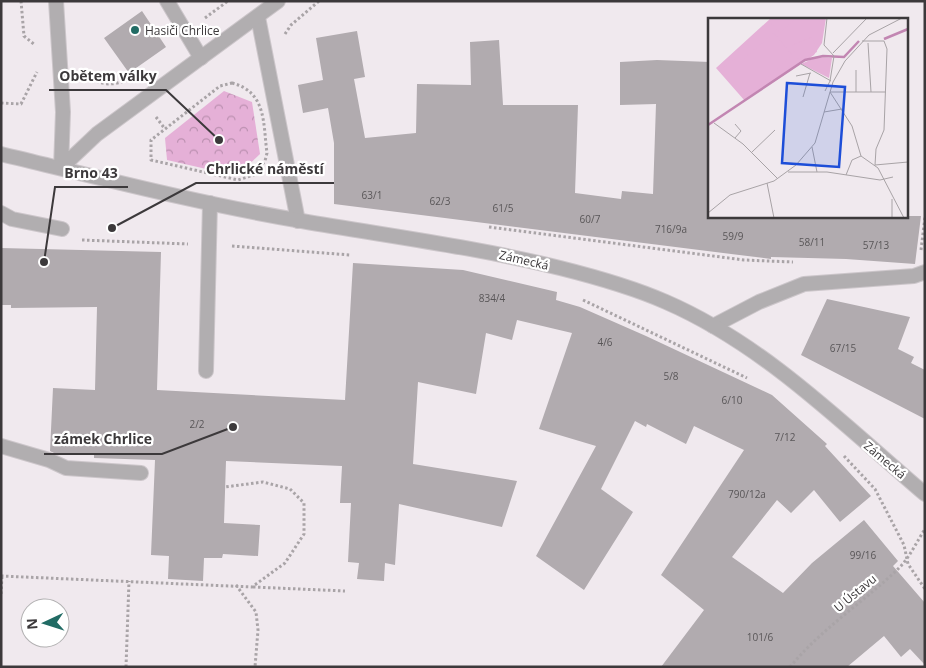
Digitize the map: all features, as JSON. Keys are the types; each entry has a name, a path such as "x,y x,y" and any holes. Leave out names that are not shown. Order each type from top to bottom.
{"street":[{"path":"56,1 64,112 61,168"},
{"path":"167,1 201,58"},
{"path":"61,168 98,134 278,1"},
{"path":"258,17 298,220"},
{"name":"Zámecká","path":"1,154 210,203 508,256 614,282 666,302 713,326 777,368 925,494"},
{"path":"206,371 210,203"},
{"path":"1,213 12,219 62,229"},
{"path":"713,326 759,302 804,284 914,276 925,272"},
{"path":"1,446 49,460 66,468 141,473"}],"path":[{"path":"21,1 24,36 38,47"},
{"path":"186,32 228,1"},
{"path":"284,40 286,31 291,25 319,1"},
{"path":"1,103 21,104 40,66"},
{"path":"79,66 84,74 100,84 118,83 136,74"},
{"path":"232,83 240,86 248,90 260,103 267,153 265,160 254,175 238,180 151,160 151,140 220,86 232,83"},
{"path":"921,254 925,217"},
{"path":"488,227 744,260 797,262"},
{"path":"73,239 209,245 351,255"},
{"path":"578,297 756,382"},
{"path":"842,455 875,489 904,546 908,564 925,589"},
{"path":"225,487 263,482 290,489 304,503 304,534 285,563 252,587"},
{"name":"U Ústavu","path":"790,667 806,648 901,566 925,528"},
{"path":"1,594 1,576 345,591"},
{"path":"126,667 129,581"},
{"path":"236,585 256,612 258,630 255,667"}],"green space":[{"path":"224,91 252,102 260,154 237,176 167,160 165,138"}],"building":[{"name":"Hasiči Chrlice","path":"142,11 166,47 129,73 104,38"},
{"path":"357,31 365,77 354,79 365,138 416,133 417,84 471,85 470,42 499,40 503,105 578,105 575,193 621,199 622,191 653,194 656,104 620,105 620,62 657,60 708,62 708,218 908,218 908,216 921,216 915,264 846,259 771,257 771,259 334,204 334,143 328,108 303,113 298,85 323,80 316,38"},
{"path":"1,248 161,252 157,390 345,400 353,263 463,270 557,292 556,300 580,307 646,336 772,395 827,444 825,446 871,496 840,522 814,490 791,513 777,500 732,557 783,593 812,563 864,520 898,561 893,566 925,603 925,665 910,649 901,657 884,636 847,667 661,667 704,610 661,575 744,450 694,426 686,444 647,424 646,427 635,421 601,489 633,512 584,590 536,556 596,446 539,429 572,333 517,320 512,340 486,333 476,394 418,382 413,464 517,481 502,527 399,504 395,565 385,563 384,581 357,579 359,563 348,562 351,503 340,503 342,466 226,461 224,523 260,525 258,556 223,554 222,558 204,558 203,581 168,579 169,556 151,555 155,460 94,458 94,455 56,454 50,451 53,388 95,390 97,307 11,308 11,305 1,305"},
{"path":"827,299 910,317 898,349 914,357 911,363 925,370 925,419 801,355"}],"place":[{"name":"Hasiči Chrlice","path":"135,30"},
{"name":"Obětem války","path":"219,140"},
{"name":"Chrlické náměstí","path":"112,228"},
{"name":"Brno 43","path":"44,262"},
{"name":"zámek Chrlice","path":"233,427"}]}
